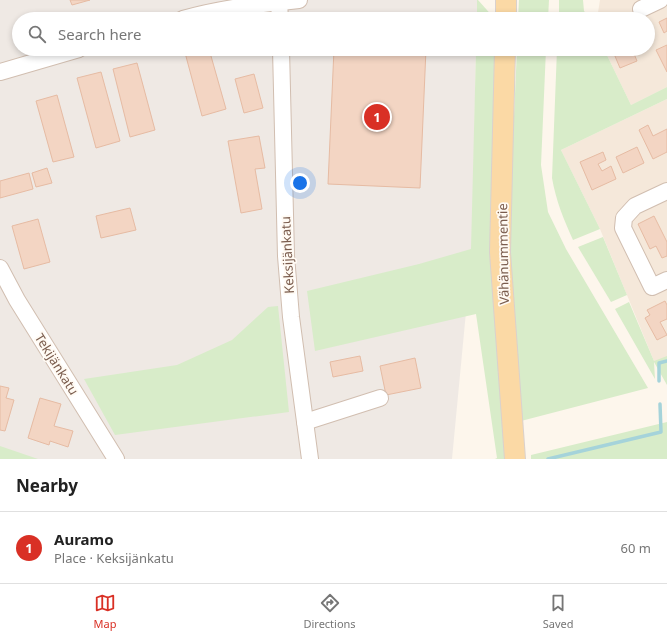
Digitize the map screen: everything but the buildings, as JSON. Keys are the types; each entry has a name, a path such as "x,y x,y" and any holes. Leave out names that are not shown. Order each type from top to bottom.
{"main road":[{"path":"506,0 506,12"},
{"name":"Vähänummentie","path":"505,56 500,252 515,459"}],"street":[{"path":"210,12 244,6 299,0"},
{"path":"642,9 660,0"},
{"path":"279,2 280,12"},
{"path":"0,72 55,56"},
{"name":"Keksijänkatu","path":"281,56 286,256 291,317 310,459"},
{"path":"667,191 635,206 624,218 623,228 652,287 667,280"},
{"name":"Tekijänkatu","path":"0,268 17,300 116,459"},
{"path":"305,422 380,398"}],"shaded area":[{"path":"0,0 477,0 477,12 12,12 12,56 476,56 472,249 452,459 0,459"},
{"path":"600,0 667,0 667,87 631,105 607,56 655,56 655,12 598,12"},
{"path":"667,99 667,359 654,361 600,229 561,150"}],"green space":[{"path":"477,0 478,0 489,12 477,12"},
{"path":"519,0 549,0 548,12 518,12"},
{"path":"559,0 583,0 585,12 559,12"},
{"path":"476,56 496,56 511,459 495,459 497,458 476,314 315,351 307,291 419,264 471,249"},
{"path":"517,56 546,56 541,165 548,212 566,249 648,388 521,421 508,250"},
{"path":"557,56 607,56 631,105 667,87 667,99 561,150 600,229 573,240 566,225 552,178"},
{"path":"603,237 627,295 611,302 578,247"},
{"path":"629,302 654,361 667,356 667,385 654,362 655,379 615,309"},
{"path":"278,306 289,412 115,435 84,379 177,365 232,340 268,307"},
{"path":"667,422 667,459 531,459 531,455"},
{"path":"0,446 38,459 0,459"}],"waterway":[{"path":"659,381 659,363 667,361"},
{"path":"548,459 661,432 660,404"}],"place":[{"name":"Auramo","path":"377,117"}]}
